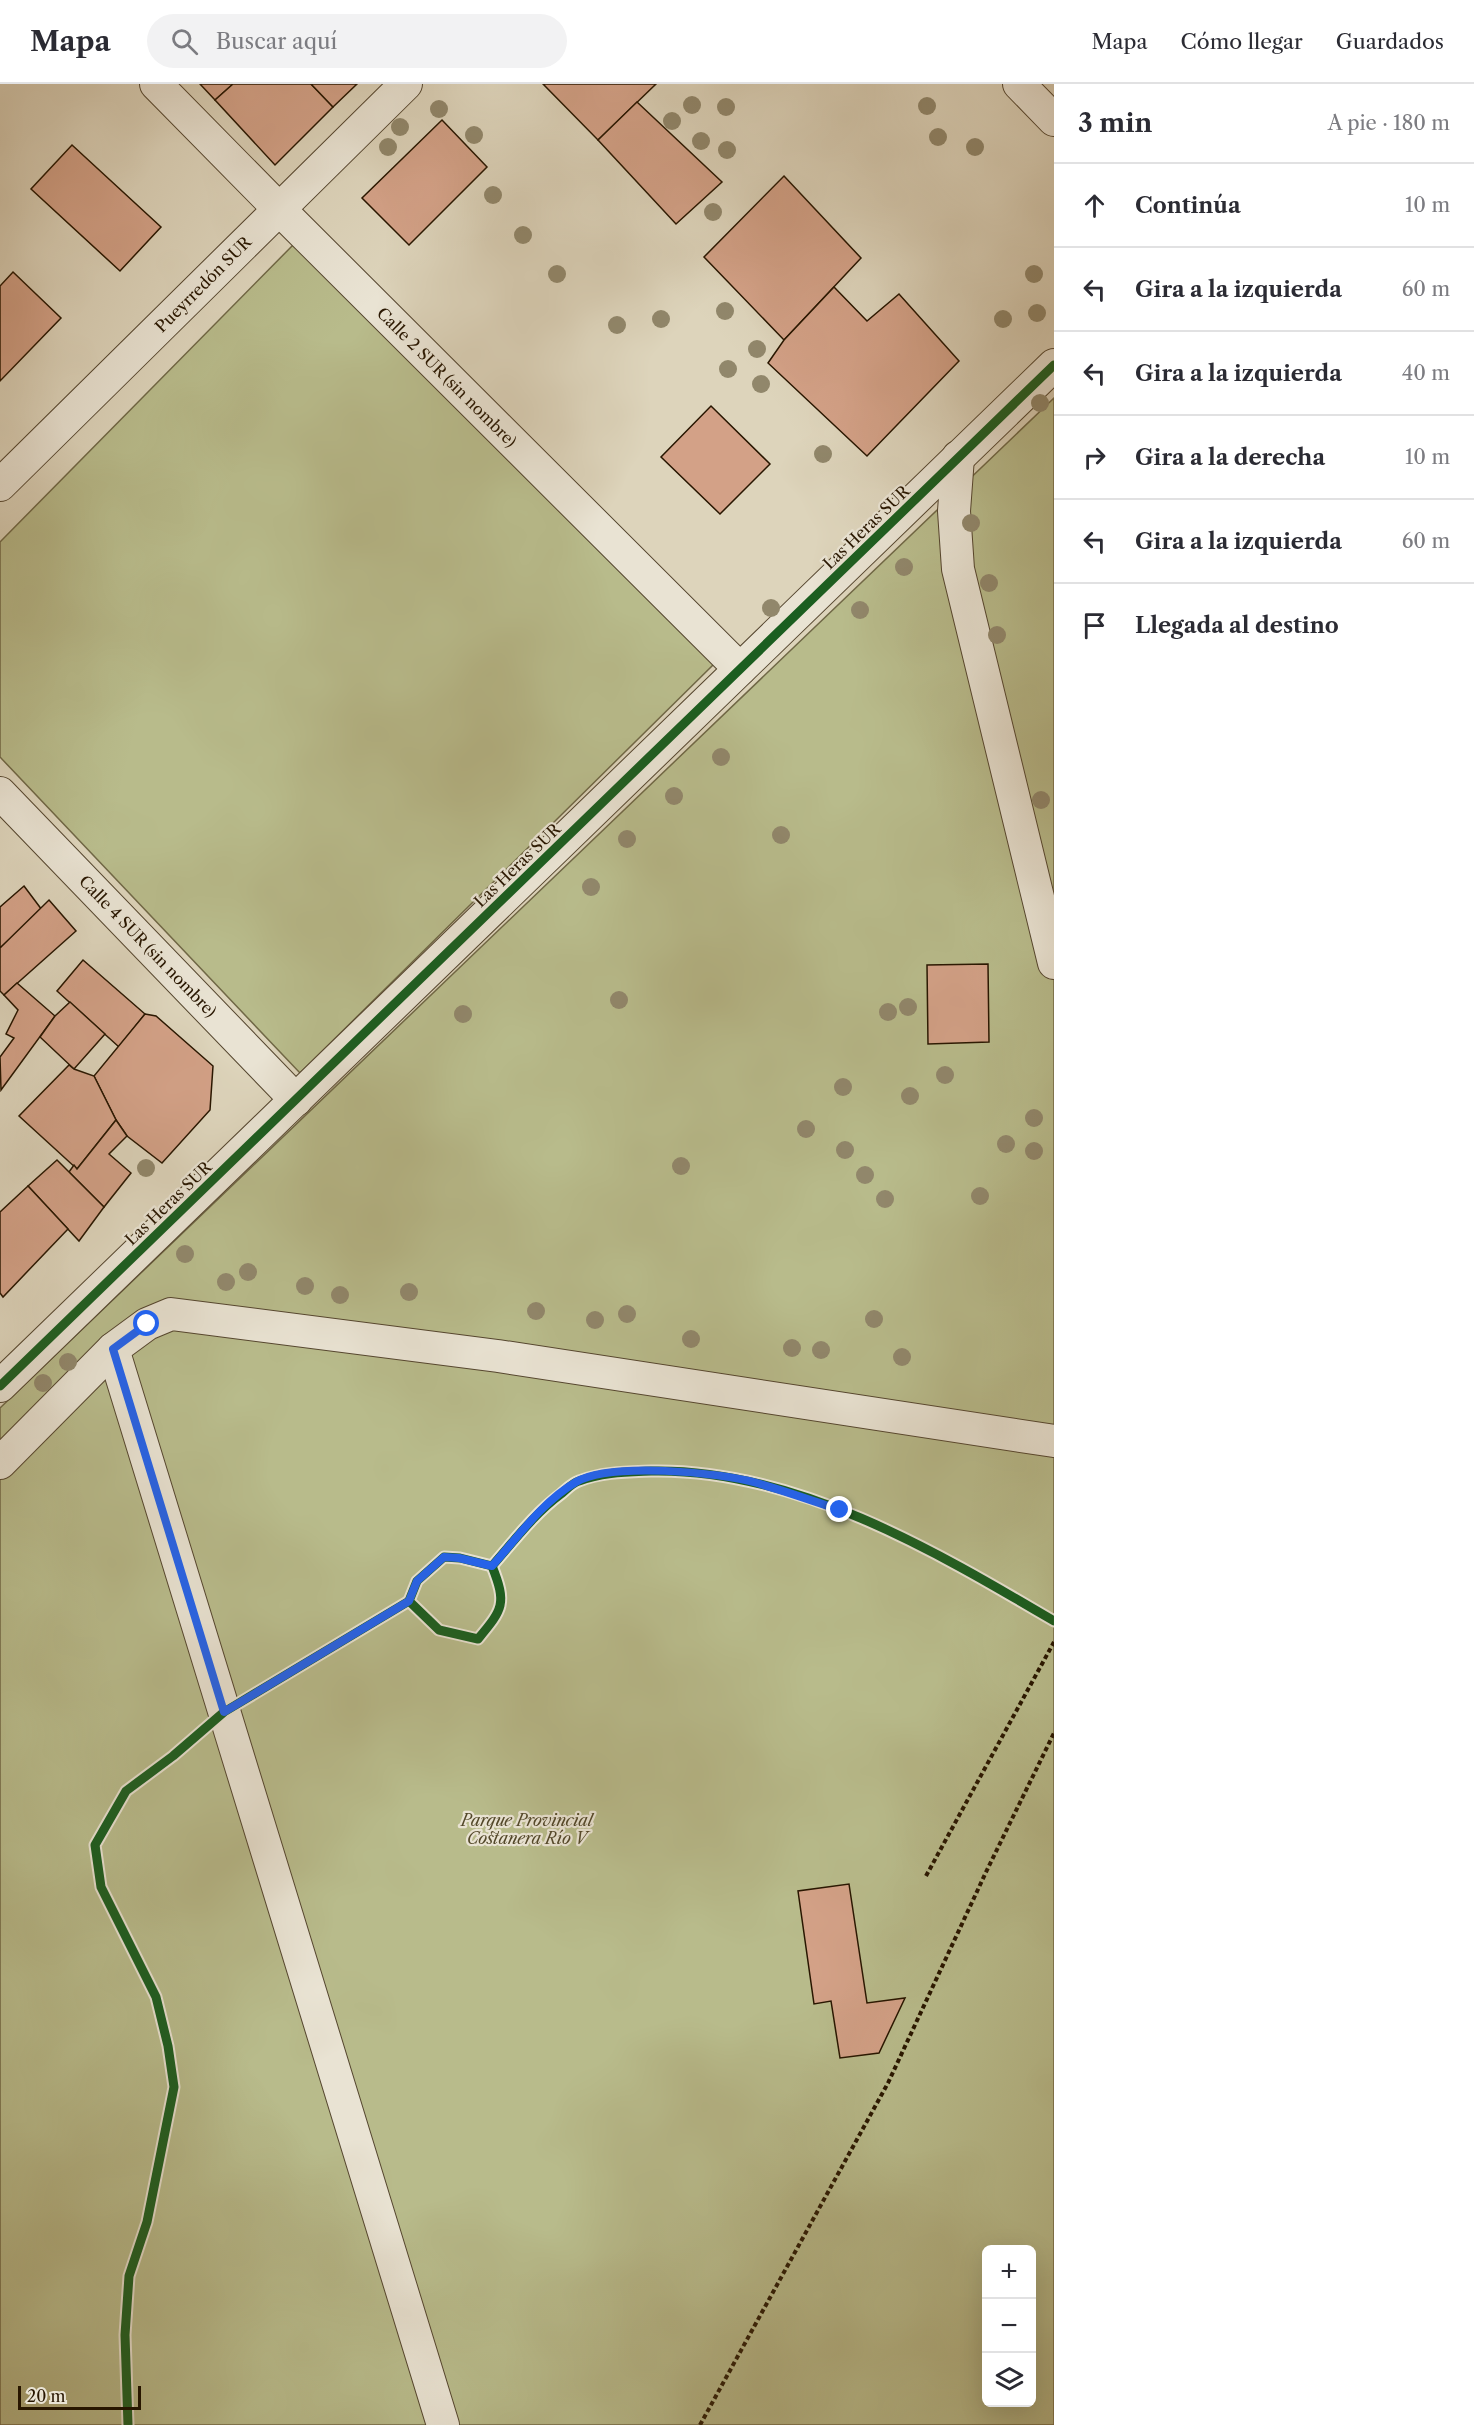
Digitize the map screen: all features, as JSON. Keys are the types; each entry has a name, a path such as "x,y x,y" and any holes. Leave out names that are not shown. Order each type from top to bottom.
{"street":[{"name":"Calle 2 SUR (sin nombre)","path":"156,84 740,669"},
{"name":"Pueyrredón SUR","path":"0,485 406,84"},
{"path":"1019,84 1054,120"},
{"name":"Las Heras SUR","path":"0,1386 11,1357 296,1100 1054,365"},
{"path":"958,457 954,511 958,569 1054,963"},
{"name":"Calle 4 SUR (sin nombre)","path":"0,793 296,1100"},
{"path":"0,1463 113,1349 147,1324 171,1314 498,1356 1054,1441"},
{"path":"113,1349 442,2425"}],"path":[{"path":"926,1876 1054,1642"},
{"path":"700,2425 888,2083 987,1870 1054,1733"}],"green space":[{"path":"293,245 714,664 300,1073 0,757 0,542"},
{"name":"Parque Provincial Costanera Río V","path":"1054,398 1054,2425 0,2425 0,1408"}],"building":[{"path":"200,84 233,84 215,100"},
{"path":"233,84 311,84 333,107 275,165 215,100"},
{"path":"311,84 357,84 333,107"},
{"path":"543,84 656,84 598,140"},
{"path":"637,102 722,182 676,224 598,140"},
{"path":"442,120 487,167 409,245 362,198"},
{"path":"72,145 161,227 120,271 31,189"},
{"path":"784,176 861,258 784,340 704,257"},
{"path":"13,272 61,318 0,381 0,286"},
{"path":"834,287 867,321 899,294 959,361 867,456 768,363 784,340"},
{"path":"711,406 770,464 720,514 661,457"},
{"path":"24,886 42,910 0,948 0,907"},
{"path":"49,900 76,931 4,995 0,991 0,948"},
{"path":"83,960 145,1014 119,1047 57,991"},
{"path":"988,964 989,1042 928,1044 927,965"},
{"path":"17,983 55,1016 1,1090 0,1057 14,1038 6,1034 18,1010 4,995"},
{"path":"70,1002 105,1034 74,1069 40,1037 55,1016"},
{"path":"145,1014 156,1016 213,1066 210,1110 162,1163 127,1136 116,1120 94,1076"},
{"path":"69,1065 94,1076 116,1120 77,1169 19,1116"},
{"path":"116,1120 127,1136 109,1154 131,1173 104,1207 69,1172 74,1165 77,1169"},
{"path":"57,1160 104,1207 79,1241 28,1186"},
{"path":"28,1186 68,1229 3,1297 0,1293 0,1212"},
{"path":"849,1884 867,2003 905,1998 879,2053 840,2058 831,2001 814,2004 798,1891"}],"cycle path":[{"path":"0,1386 1054,365"},
{"path":"492,1566 542,1510 576,1482 624,1472 704,1474 757,1483 810,1498 861,1518 961,1567 1054,1621"},
{"path":"444,1557 460,1558 492,1566 500,1589 500,1606 493,1620 478,1639 439,1630 409,1601 417,1581 444,1557"},
{"path":"128,2425 125,2335 129,2276 147,2222 174,2087 168,2046 156,1997 101,1887 95,1845 126,1791 173,1756 224,1712 409,1601"}],"route":[{"path":"147,1324 113,1349 224,1712 409,1601 417,1581 444,1557 492,1566 541,1509 577,1481 615,1472 672,1471 755,1482 840,1510"}]}
